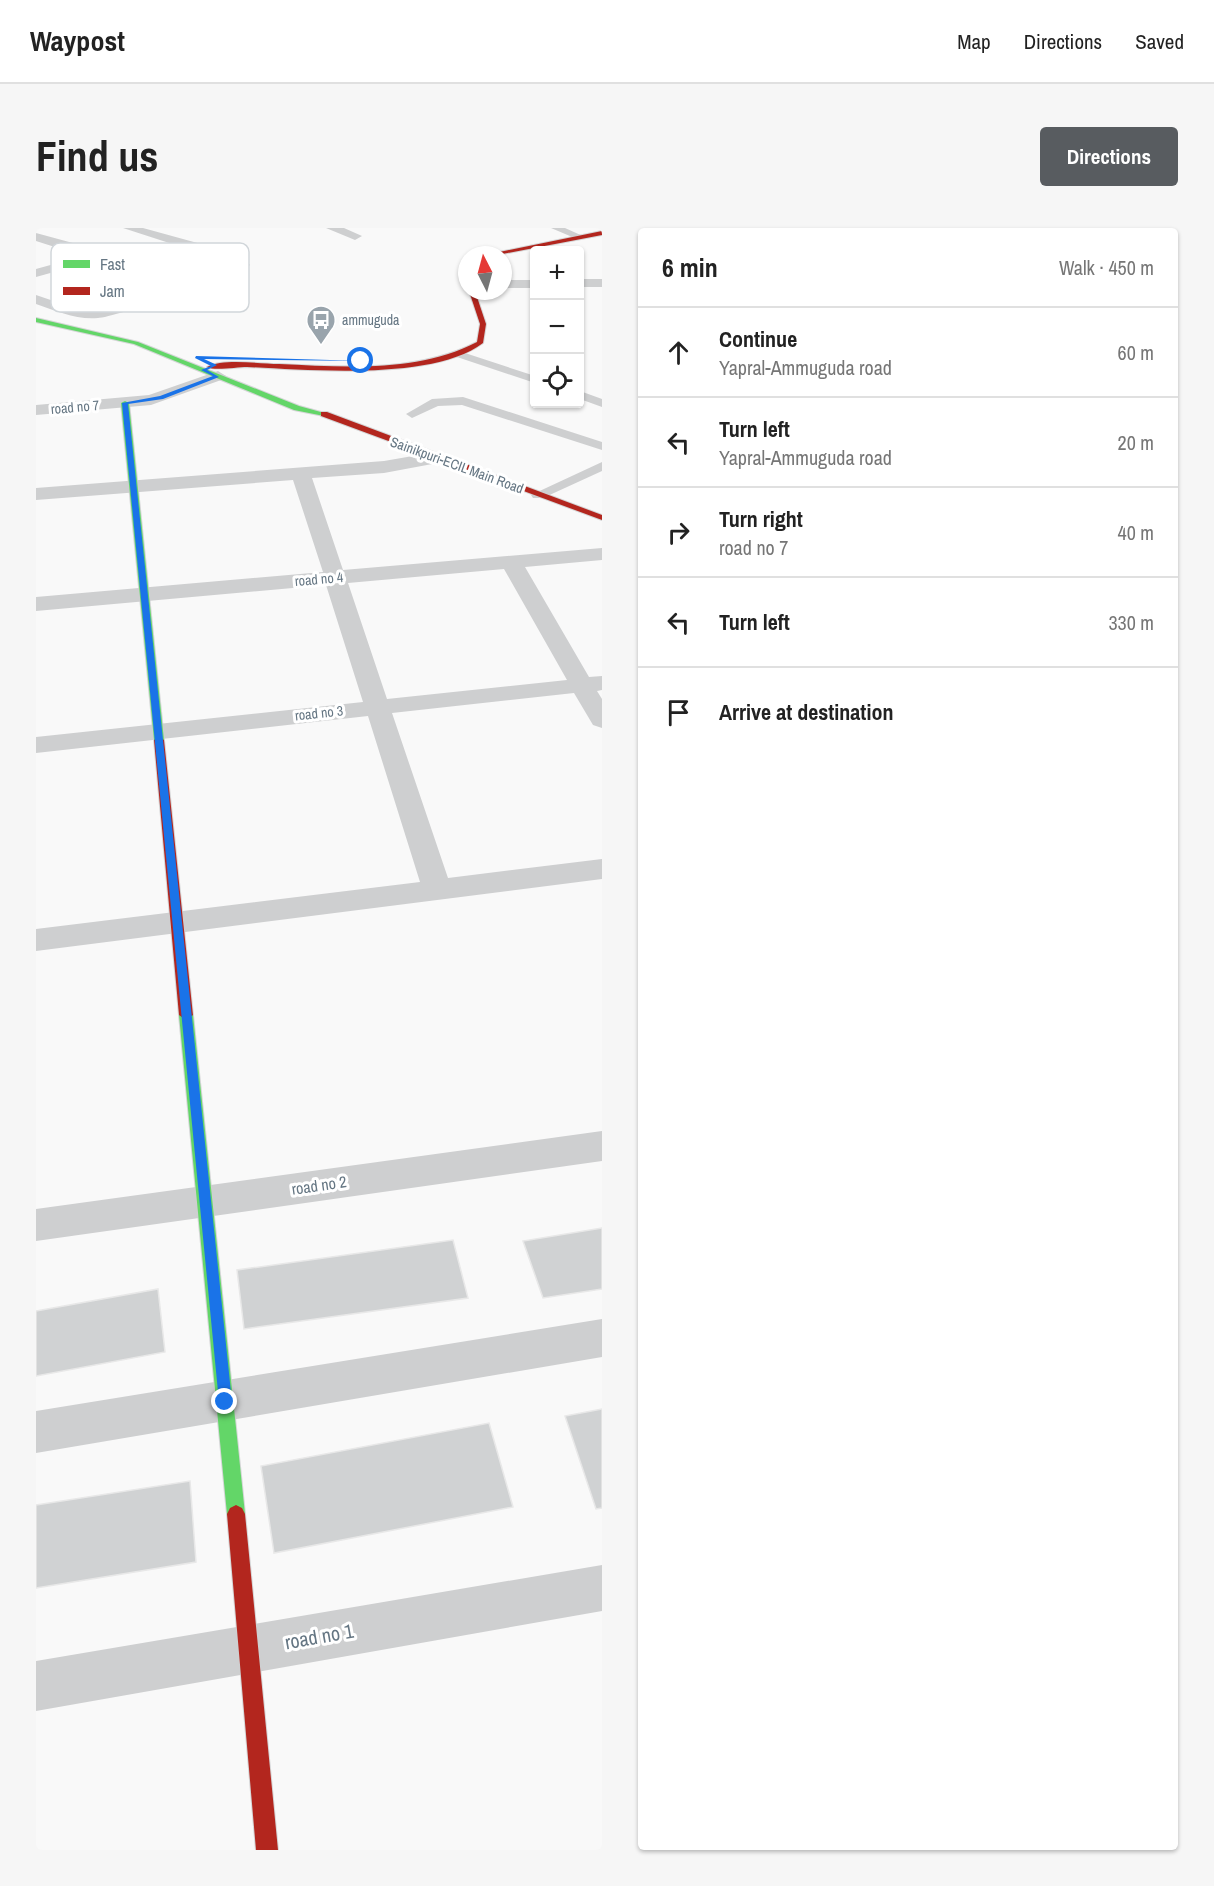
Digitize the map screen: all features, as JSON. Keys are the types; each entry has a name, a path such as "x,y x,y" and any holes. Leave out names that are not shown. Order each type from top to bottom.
{"main road":[{"path":"512,250 602,233"},
{"path":"36,320 116,337 208,367 363,367 461,355 475,348 483,337 481,320 474,300"},
{"name":"Sainikpuri-ECIL Main Road","path":"36,315 124,332 312,410 602,518"},
{"path":"208,367 395,364"},
{"path":"125,403 203,1201 225,1402 267,1850"}],"street":[{"path":"129,228 181,243"},
{"path":"332,228 355,236"},
{"path":"137,243 158,236"},
{"path":"36,237 55,243"},
{"path":"36,273 51,269"},
{"path":"584,283 602,283"},
{"path":"512,284 530,284"},
{"path":"36,299 51,304"},
{"path":"73,312 101,314 110,312"},
{"name":"road no 7","path":"36,410 161,398 208,367"},
{"path":"36,494 414,464 436,458"},
{"path":"301,474 437,889"},
{"name":"road no 4","path":"36,604 602,554"},
{"path":"511,562 592,684 602,720"},
{"name":"road no 3","path":"36,745 592,684"},
{"path":"36,939 602,869"},
{"name":"road no 2","path":"36,1225 602,1146"},
{"path":"36,1432 602,1338"},
{"name":"road no 1","path":"36,1686 602,1588"}],"lane":[{"path":"556,228 580,237"},
{"path":"461,355 530,379"},
{"path":"584,397 602,403"},
{"path":"412,414 436,402 463,401 602,446"},
{"path":"538,495 602,466"}],"building":[{"path":"602,1228 602,1289 543,1298 523,1241"},
{"path":"453,1240 468,1298 244,1329 237,1270"},
{"path":"158,1289 165,1352 36,1376 36,1311"},
{"path":"602,1409 602,1508 596,1509 565,1416"},
{"path":"489,1423 513,1507 274,1553 261,1466"},
{"path":"190,1481 196,1562 36,1588 36,1505"}],"traffic: fast":[{"path":"36,320 136,343 297,408 324,414"},
{"path":"125,403 159,740"},
{"path":"186,1015 236,1514"}],"traffic: jam":[{"path":"512,250 602,233"},
{"path":"210,367 232,365 349,368 408,365 436,360 460,353 480,343 483,324 475,300"},
{"path":"324,414 602,518"},
{"path":"159,740 186,1015"},
{"path":"236,1514 267,1850"}],"place":[{"name":"ammuguda","path":"321,346"}],"route":[{"path":"225,1402 203,1201 125,403 161,398 218,376 203,369 215,366 196,357 361,361"}]}
